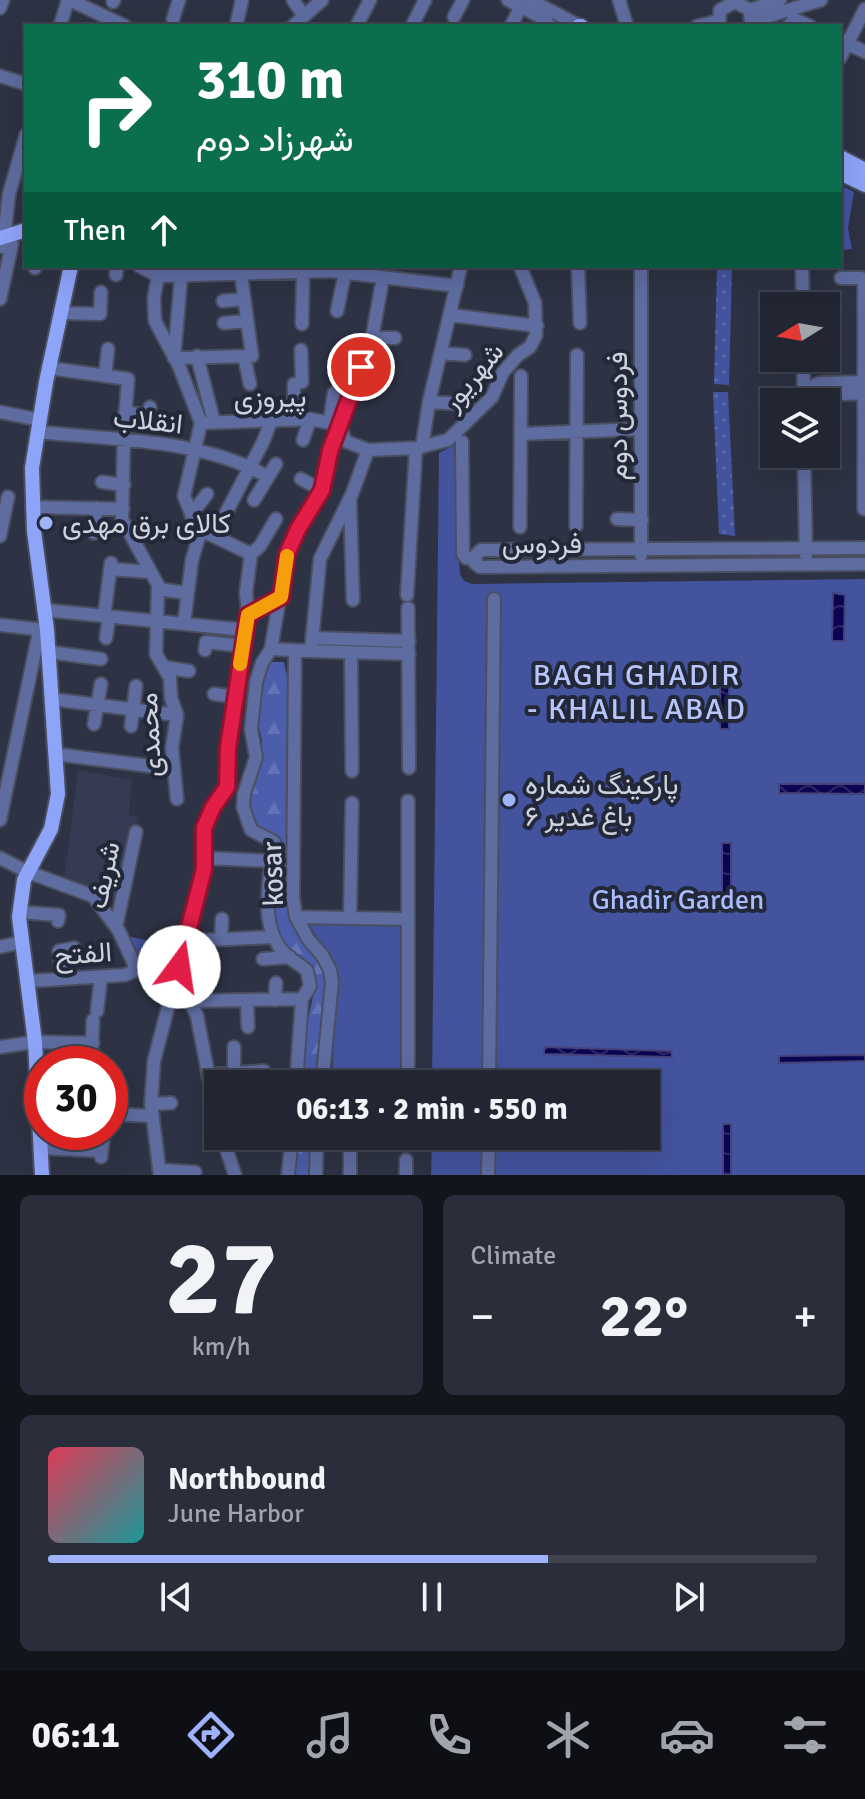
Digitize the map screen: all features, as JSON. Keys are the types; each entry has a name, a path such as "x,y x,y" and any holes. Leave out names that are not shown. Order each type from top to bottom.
{"main road":[{"path":"842,158 864,166"},
{"path":"842,174 865,185"},
{"path":"35,1046 19,912 24,880 51,829 58,794 49,652 43,631 45,610 32,507 32,468 71,268"},
{"path":"41,1150 42,1175"}],"street":[{"path":"0,8 3,0"},
{"path":"61,24 69,0 121,24"},
{"path":"173,19 179,0"},
{"path":"236,24 242,0"},
{"path":"293,0 297,23"},
{"path":"297,23 322,0"},
{"path":"358,24 370,0"},
{"path":"413,24 425,0"},
{"path":"454,17 463,0"},
{"path":"508,0 554,7 577,24"},
{"path":"619,0 626,24"},
{"path":"751,19 780,0"},
{"path":"751,19 821,0"},
{"path":"718,23 729,2 751,19"},
{"path":"512,24 526,3"},
{"path":"526,3 548,24"},
{"path":"865,9 844,42 865,52"},
{"path":"0,76 24,83"},
{"path":"0,299 8,242 3,192 24,140"},
{"path":"409,768 408,602 419,447 461,268"},
{"name":"شهریور","path":"368,450 419,447 448,440 492,397 503,372 530,347 537,326 535,303 521,268"},
{"path":"578,268 580,323"},
{"name":"فردوس دوم","path":"641,268 641,566"},
{"path":"802,268 803,292"},
{"path":"207,423 155,321 154,297 159,271 241,274 268,270 303,272 330,269 390,274 457,286"},
{"path":"174,358 181,271"},
{"path":"337,311 354,271"},
{"path":"302,324 303,272"},
{"path":"174,358 252,356 241,274"},
{"path":"335,423 372,338 390,274"},
{"path":"841,278 861,278 864,282 864,509"},
{"path":"61,313 100,320 101,292"},
{"path":"223,301 244,299"},
{"path":"450,315 537,326"},
{"path":"492,335 494,320"},
{"path":"224,323 247,321"},
{"path":"372,338 395,338"},
{"path":"49,368 101,379 108,349"},
{"path":"294,420 294,384 302,382 301,350"},
{"path":"441,353 465,355"},
{"path":"576,526 577,355"},
{"path":"197,356 207,423 196,449 184,496 197,528 251,554"},
{"path":"244,356 250,384"},
{"path":"520,527 521,376"},
{"name":"محمدی","path":"101,379 128,379 134,385 125,412 122,519 158,589 156,654 170,678 171,698 177,715 172,748 177,799"},
{"path":"814,388 820,383 864,382"},
{"path":"297,1070 302,999 310,986 307,971 273,937 268,916 274,842 251,830 243,807 256,757 251,729 252,705 262,663 271,649 287,554 322,490 335,423 334,393"},
{"path":"840,394 865,393"},
{"path":"429,402 463,404"},
{"path":"125,412 148,416 150,407"},
{"name":"انقلاب","path":"0,412 39,426 196,449 250,467 268,477"},
{"path":"303,440 310,419"},
{"name":"پیروزی","path":"207,423 310,419 335,423"},
{"path":"214,536 271,421"},
{"path":"312,644 320,559 352,494 368,450 345,441 335,423"},
{"path":"521,434 640,429"},
{"path":"462,442 463,554 466,558 475,559"},
{"path":"254,500 276,464"},
{"path":"109,465 124,466"},
{"path":"804,468 806,564"},
{"path":"301,479 322,490"},
{"path":"102,482 124,485"},
{"path":"191,515 207,494"},
{"path":"352,494 353,600"},
{"path":"0,536 8,497"},
{"path":"32,507 123,509"},
{"path":"94,533 96,508"},
{"path":"195,1172 160,1172 154,1061 204,869 204,828 213,807 227,787 228,748 248,615 246,592 251,554 260,546 276,519"},
{"path":"617,519 642,520"},
{"path":"184,623 192,560 201,530"},
{"name":"فردوس","path":"865,548 481,550 475,559 480,567 865,564"},
{"path":"106,638 111,566 151,572"},
{"path":"158,589 186,593"},
{"path":"248,615 281,597"},
{"path":"489,1070 494,599"},
{"path":"45,610 245,630"},
{"path":"0,625 43,631 0,820"},
{"path":"205,650 206,642 243,646"},
{"path":"271,649 295,652 312,644 409,648"},
{"path":"312,644 351,652 409,648"},
{"path":"49,652 101,659"},
{"name":"kosar","path":"295,652 293,898 296,917 330,970 332,982 323,1070"},
{"path":"351,652 352,771"},
{"path":"164,667 189,671"},
{"path":"94,724 101,684"},
{"path":"131,726 136,686"},
{"path":"214,694 236,697"},
{"path":"51,699 177,715"},
{"path":"55,754 116,755 173,769"},
{"path":"408,801 408,1070"},
{"path":"350,918 352,803"},
{"name":"شریف","path":"116,927 136,832"},
{"path":"234,859 235,845"},
{"path":"0,858 93,896 116,927 139,969 173,994 190,1001 302,999"},
{"path":"204,858 272,861"},
{"path":"19,912 59,915 58,921"},
{"path":"296,917 408,919"},
{"path":"221,939 222,919"},
{"path":"186,941 273,937"},
{"path":"0,947 22,942"},
{"path":"62,979 59,951 74,948"},
{"path":"263,959 290,957"},
{"name":"الفتح","path":"29,981 125,975 139,969"},
{"path":"93,1046 101,977"},
{"path":"275,1000 276,983"},
{"path":"247,1000 248,1027"},
{"path":"190,1001 197,1016 207,1070"},
{"path":"0,1047 35,1042 93,1043"},
{"path":"234,1047 234,1070"},
{"path":"128,1115 157,1117 171,1103"},
{"path":"58,1150 102,1155 102,1150"},
{"path":"227,1150 235,1175"},
{"path":"288,1175 291,1150"},
{"path":"316,1175 317,1150"},
{"path":"350,1150 350,1175"},
{"path":"488,1175 489,1150"},
{"path":"406,1160 406,1175"}],"shaded area":[{"path":"78,770 132,780 129,815 139,817 116,898 108,899 97,888 64,879"}],"green space":[{"path":"842,186 854,192 848,228 852,249 842,250"},
{"path":"717,268 732,268 729,385 714,384"},
{"path":"713,392 728,392 735,536 719,534"},
{"name":"Ghadir Garden","path":"456,444 460,574 464,581 472,584 865,579 865,1175 488,1175 489,1150 660,1150 660,1070 432,1070 439,453"},
{"path":"269,662 284,662 289,686 287,905 303,943 321,964 325,984 316,1070 302,1070 304,1038 315,987 280,939 273,905 279,864 277,837 256,825 249,808 251,791 261,765 262,740 256,715"},
{"path":"305,918 403,922 403,1070 332,1070 338,972"},
{"path":"126,936 177,946 166,977 142,968"},
{"path":"295,1150 310,1150 309,1175 292,1175"},
{"path":"432,1150 486,1150 486,1175 431,1175"}],"water":[{"path":"833,593 845,595 844,641 832,641"},
{"path":"720,677 729,677 729,729 720,729"},
{"path":"779,784 865,784 865,794 779,793"},
{"path":"722,843 731,843 731,894 722,894"},
{"path":"544,1047 671,1051 672,1057 544,1054"},
{"path":"865,1055 865,1061 779,1063 779,1056"},
{"path":"723,1124 731,1124 731,1175 723,1175"}],"slow traffic":[{"path":"240,664 248,615 281,597 287,556"}],"place":[{"name":"کالای برق مهدی","path":"46,523"},
{"name":"پارکینگ شماره ۶ باغ غدیر","path":"509,800"}],"district":[{"name":"BAGH GHADIR - KHALIL ABAD","path":"637,692"}],"route":[{"path":"179,967 204,869 204,828 213,807 227,787 228,748 248,615 281,597 287,554 322,490 330,451 361,367"}]}
